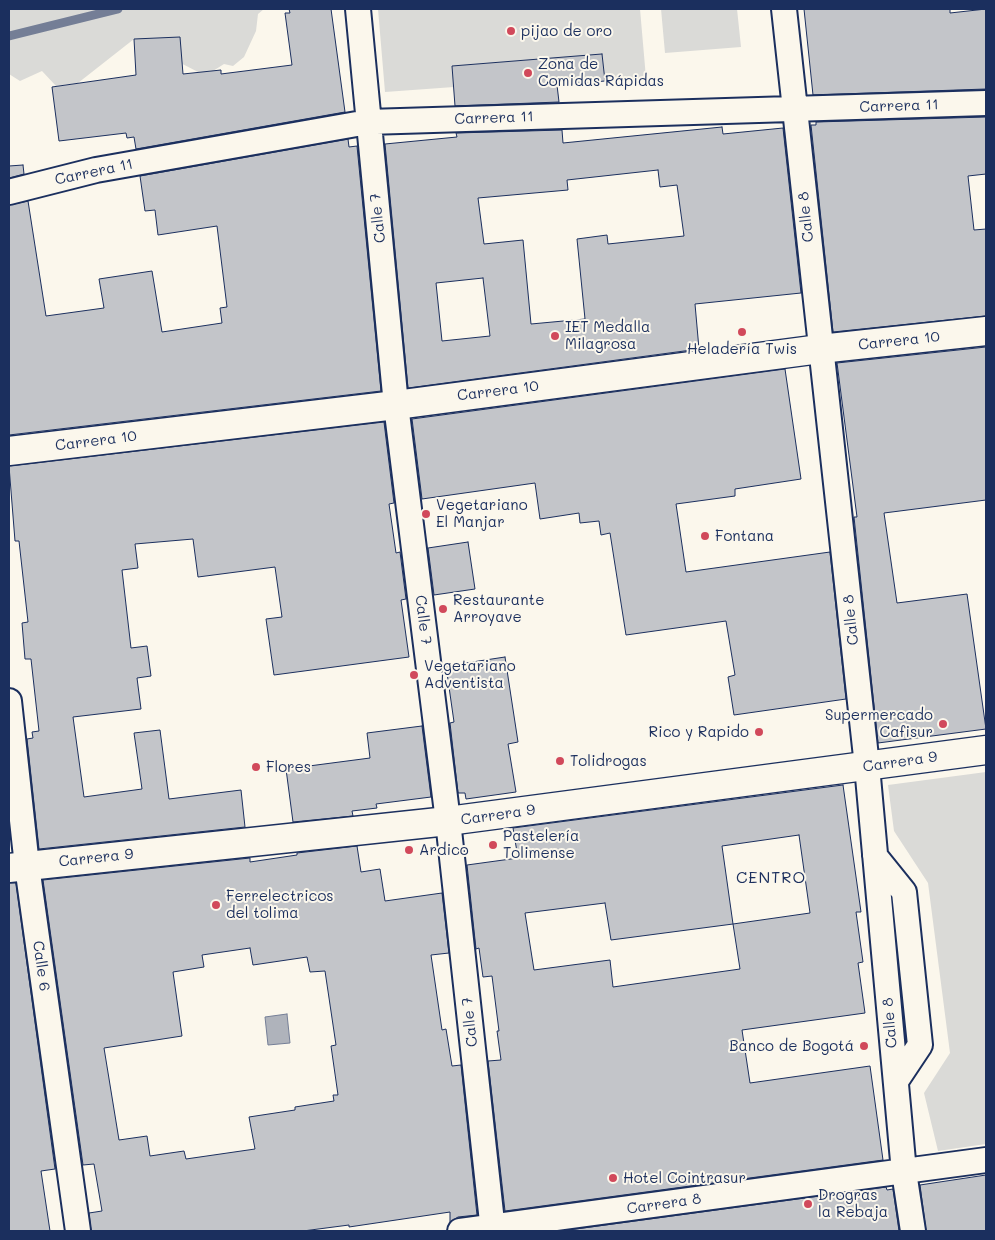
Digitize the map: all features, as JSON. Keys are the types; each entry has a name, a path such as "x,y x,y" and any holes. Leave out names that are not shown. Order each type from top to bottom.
{"main road":[{"name":"Carrera 10","path":"9,452 396,405 820,349 986,332"},
{"name":"Carrera 9","path":"18,867 448,821 986,750"}],"street":[{"name":"Calle 7","path":"358,9 396,405 448,821 493,1229"},
{"name":"Calle 8","path":"784,9 867,766 904,1172 913,1231"},
{"name":"Carrera 11","path":"9,192 96,170 368,122 986,103"},
{"name":"Calle 6","path":"9,701 18,867 78,1231"},
{"name":"Carrera 8","path":"460,1231 493,1229 986,1160"}],"shaded area":[{"path":"9,9 264,9 258,14 256,31 244,57 233,66 224,64 213,71 200,73 134,39 78,83 56,86 42,71 20,81 9,74"},
{"name":"pijao de oro","path":"378,9 640,9 646,78 605,81 602,54 452,66 454,87 385,92"},
{"path":"661,9 737,9 741,47 665,53"},
{"path":"986,772 986,1144 938,1151 924,1093 950,1053 928,883 894,831 888,785"},
{"path":"287,1014 290,1043 268,1045 265,1017"}],"building":[{"path":"289,9 331,9 345,112 136,149 134,137 127,138 126,133 59,141 52,87 136,75 134,39 180,37 183,74 221,70 221,74 292,65 285,13 290,13"},
{"path":"804,9 950,9 950,13 986,9 986,89 813,95"},
{"name":"Zona de Comidas Rápidas","path":"602,54 605,81 557,85 559,102 455,106 452,66"},
{"path":"986,117 986,174 968,176 974,230 986,229 986,316 833,332 811,125 816,125 816,122"},
{"path":"722,127 723,134 783,128 801,293 695,304 699,349 408,388 385,144 457,137 456,133 562,130 563,143","holes":["658,170 660,187 677,185 684,236 608,244 607,235 577,239 585,319 531,324 523,240 484,244 478,198 568,190 567,180","483,278 490,336 442,341 436,283"]},
{"path":"348,139 349,147 357,146 381,391 9,435 9,205 28,201 46,316 104,308 99,279 152,271 162,332 222,323 220,308 227,307 217,226 158,235 155,210 145,211 140,176"},
{"path":"23,165 24,174 9,178 9,166"},
{"path":"986,347 986,500 884,513 897,603 967,594 986,729 878,743 854,517 857,517 837,363"},
{"path":"785,369 801,479 735,489 735,496 676,504 686,572 830,552 846,699 734,715 728,677 735,675 726,621 626,635 610,533 601,535 599,521 580,523 579,513 540,519 535,483 422,499 412,419"},
{"path":"384,422 394,503 389,504 396,553 400,552 406,599 401,600 409,657 274,675 266,619 282,617 275,567 198,577 193,539 135,544 138,568 122,570 131,648 147,646 151,676 137,678 141,709 73,717 84,797 142,789 134,733 160,730 169,799 241,790 245,827 39,849 27,739 33,738 32,732 39,731 31,659 25,659 22,623 28,622 19,541 15,541 9,466"},
{"path":"468,542 475,589 434,595 428,548"},
{"path":"505,657 518,742 508,744 516,792 466,799 465,793 458,793 450,723 454,722 446,666"},
{"path":"422,726 431,797 376,804 377,808 352,811 353,816 293,822 286,769 370,758 367,733"},
{"path":"843,785 861,912 856,912 863,962 858,963 865,1013 742,1030 750,1083 870,1066 883,1160 505,1211 488,1061 501,1060 497,1031 499,1031 492,976 483,977 479,948 476,949 467,865 518,858 513,828","holes":["799,835 810,913 733,924 722,846","605,903 611,940 733,924 740,969 613,987 610,960 534,970 525,913"]},
{"path":"357,846 361,872 380,869 385,901 442,893 449,953 431,955 442,1030 446,1029 452,1066 461,1065 477,1215 458,1217 450,1222 450,1212 349,1227 349,1225 303,1231 91,1231 89,1213 102,1211 94,1164 83,1165 43,880 250,858 250,862 297,855 297,853","holes":["250,948 253,965 307,957 310,972 325,971 336,1045 331,1046 338,1095 333,1095 334,1101 295,1107 295,1110 249,1117 255,1149 186,1159 184,1151 150,1156 147,1136 119,1140 104,1048 182,1036 173,972 204,967 202,955"]},
{"path":"9,883 16,883 55,1169 41,1171 50,1231 9,1231"},
{"path":"986,1175 986,1231 926,1231 920,1185"},
{"path":"886,1187 887,1190 893,1189 899,1231 561,1231"}],"waterway":[{"path":"9,36 118,9"}],"place":[{"name":"pijao de oro","path":"511,31"},
{"name":"Zona de Comidas Rápidas","path":"528,73"},
{"name":"Heladería Twis","path":"742,332"},
{"name":"IET Medalla Milagrosa","path":"555,336"},
{"name":"Vegetariano El Manjar","path":"426,514"},
{"name":"Fontana","path":"705,536"},
{"name":"Restaurante Arroyave","path":"443,609"},
{"name":"Vegetariano Adventista","path":"414,675"},
{"name":"Supermercado Cafisur","path":"943,724"},
{"name":"Rico y Rapido","path":"759,732"},
{"name":"Tolidrogas","path":"560,761"},
{"name":"Flores","path":"256,767"},
{"name":"Pastelería Tolimense","path":"493,845"},
{"name":"Ardico","path":"409,850"},
{"name":"Ferrelectricos del tolima","path":"216,905"},
{"name":"Banco de Bogotá","path":"864,1046"},
{"name":"Hotel Cointrasur","path":"613,1178"},
{"name":"Drogras la Rebaja","path":"808,1204"}],"district":[{"name":"CENTRO","path":"771,878"}]}
